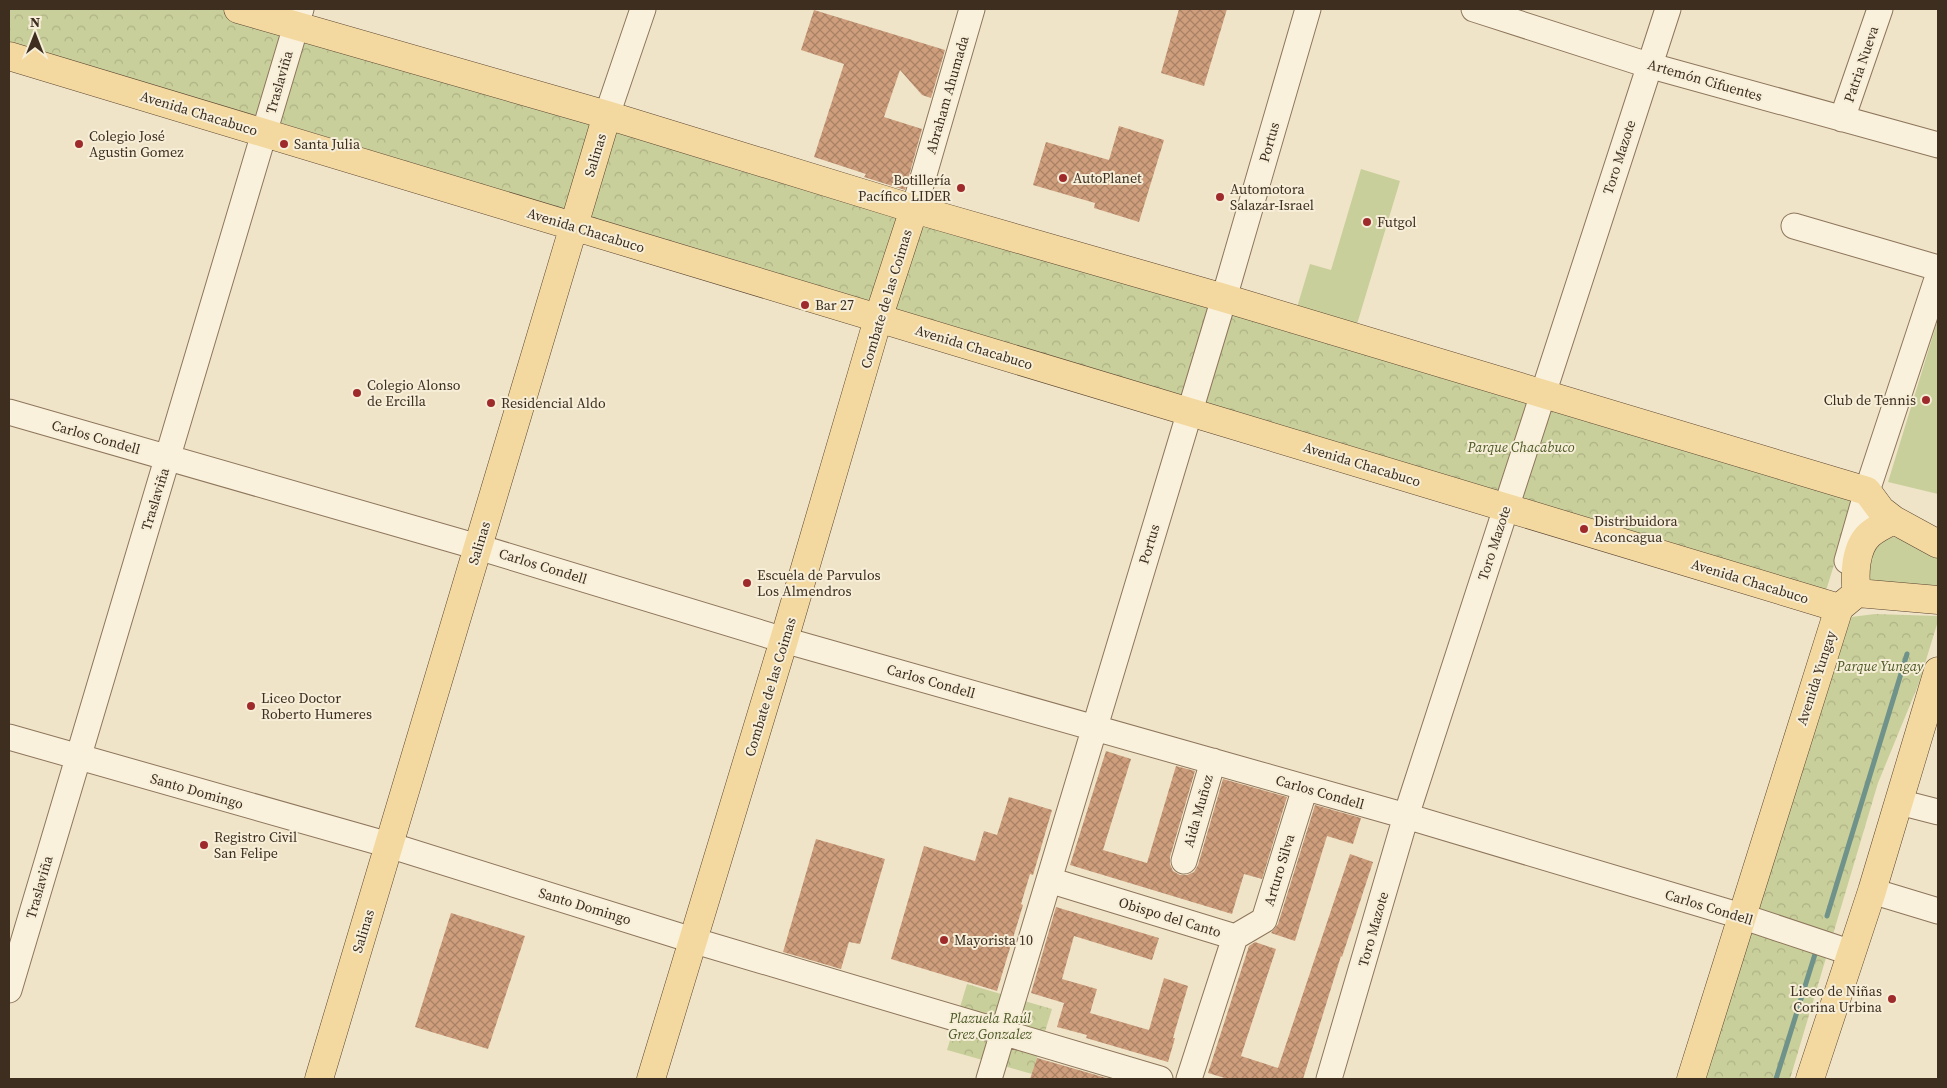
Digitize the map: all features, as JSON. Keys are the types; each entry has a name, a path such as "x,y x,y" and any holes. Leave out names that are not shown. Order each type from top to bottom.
{"main road":[{"path":"238,9 299,17 607,115 914,209 1224,298 1867,492 1881,510 1894,520 1938,544"},
{"name":"Avenida Chacabuco","path":"9,56 1506,507 1848,600 1938,600"},
{"name":"Salinas","path":"319,1079 607,115"},
{"name":"Combate de las Coimas","path":"651,1079 784,640 878,319 914,209"},
{"path":"1848,600 1858,554 1869,534 1894,520"},
{"name":"Avenida Yungay","path":"1691,1079 1741,916 1848,600"},
{"path":"1810,1079 1934,698 1938,671"}],"street":[{"name":"Salinas","path":"607,115 643,9"},
{"name":"Abraham Ahumada","path":"914,209 972,9"},
{"name":"Portus","path":"989,1079 1224,298 1308,9"},
{"name":"Artemón Cifuentes","path":"1474,9 1648,65 1938,145"},
{"name":"Toro Mazote","path":"1329,1079 1406,816 1648,65 1668,9"},
{"name":"Patria Nueva","path":"1842,119 1880,9"},
{"name":"Traslaviña","path":"9,990 77,756 299,17"},
{"path":"1794,226 1938,268"},
{"name":"Avenida Yungay","path":"1848,600 1848,554 1938,276"},
{"name":"Carlos Condell","path":"9,412 478,547 784,640 1406,816 1741,916 1852,953"},
{"name":"Santo Domingo","path":"9,736 389,845 692,940 1160,1079"},
{"name":"Aida Muñoz","path":"1184,860 1213,761"},
{"name":"Arturo Silva","path":"1235,937 1264,920 1305,788"},
{"path":"1899,802 1938,812"},
{"name":"Obispo del Canto","path":"1049,880 1235,937 1189,1079"},
{"path":"1872,891 1938,911"}],"green space":[{"name":"Parque Chacabuco","path":"9,9 220,9 295,30 740,171 1139,284 1854,500 1825,594 268,119 9,45"},
{"name":"Futgol","path":"1361,169 1400,181 1355,331 1295,314 1310,264 1331,270"},
{"name":"Club de Tennis","path":"1938,319 1938,494 1888,482"},
{"path":"1893,537 1922,544 1938,554 1938,593 1869,591 1869,551 1877,539"},
{"name":"Parque Yungay","path":"1875,614 1938,616 1938,621 1919,683 1878,783 1790,1079 1703,1079 1851,617"},
{"name":"Plazuela Raúl Grez Gonzalez","path":"967,984 1052,1009 1032,1074 947,1050"}],"building":[{"path":"1179,9 1227,9 1204,86 1161,73"},
{"path":"814,10 945,50 931,98 922,95 900,70 884,117 922,129 905,190 864,177 866,174 814,157 844,64 801,50"},
{"path":"1119,126 1164,140 1139,222 1094,208 1095,203 1033,185 1046,142 1109,160"},
{"path":"1106,751 1131,759 1103,850 1147,863 1176,766 1195,771 1170,857 1173,871 1180,875 1194,872 1198,865 1223,779 1287,797 1262,879 1244,874 1232,914 1070,865"},
{"path":"1009,797 1052,810 1033,875 1030,874 1021,904 1023,905 997,991 891,959 924,846 975,861 984,831 997,835"},
{"path":"1315,805 1361,818 1353,844 1327,836 1295,941 1271,933 1278,924"},
{"path":"816,839 885,859 860,944 849,942 841,969 783,952"},
{"path":"1350,854 1373,862 1341,956 1303,1079 1228,1079 1208,1073 1249,946 1255,942 1276,949 1241,1056 1278,1068"},
{"path":"1056,907 1159,938 1152,960 1074,936 1062,979 1097,989 1090,1013 1149,1030 1164,978 1188,986 1168,1062 1086,1038 1087,1035 1057,1027 1064,1003 1031,993"},
{"path":"451,913 525,936 488,1049 415,1027"},
{"path":"1037,1058 1110,1079 1030,1079"}],"waterway":[{"path":"1827,916 1907,654"},
{"path":"1776,1079 1816,951"}],"place":[{"name":"Colegio José Agustin Gomez","path":"79,144"},
{"name":"Santa Julia","path":"284,144"},
{"name":"AutoPlanet","path":"1063,178"},
{"name":"Botillería Pacífico LIDER","path":"961,188"},
{"name":"Automotora Salazar-Israel","path":"1220,197"},
{"name":"Futgol","path":"1367,222"},
{"name":"Bar 27","path":"805,305"},
{"name":"Colegio Alonso de Ercilla","path":"357,393"},
{"name":"Club de Tennis","path":"1926,400"},
{"name":"Residencial Aldo","path":"491,403"},
{"name":"Distribuidora Aconcagua","path":"1584,529"},
{"name":"Escuela de Parvulos Los Almendros","path":"747,583"},
{"name":"Liceo Doctor Roberto Humeres","path":"251,706"},
{"name":"Registro Civil San Felipe","path":"204,845"},
{"name":"Mayorista 10","path":"944,940"},
{"name":"Liceo de Niñas Corina Urbina","path":"1892,999"}]}
